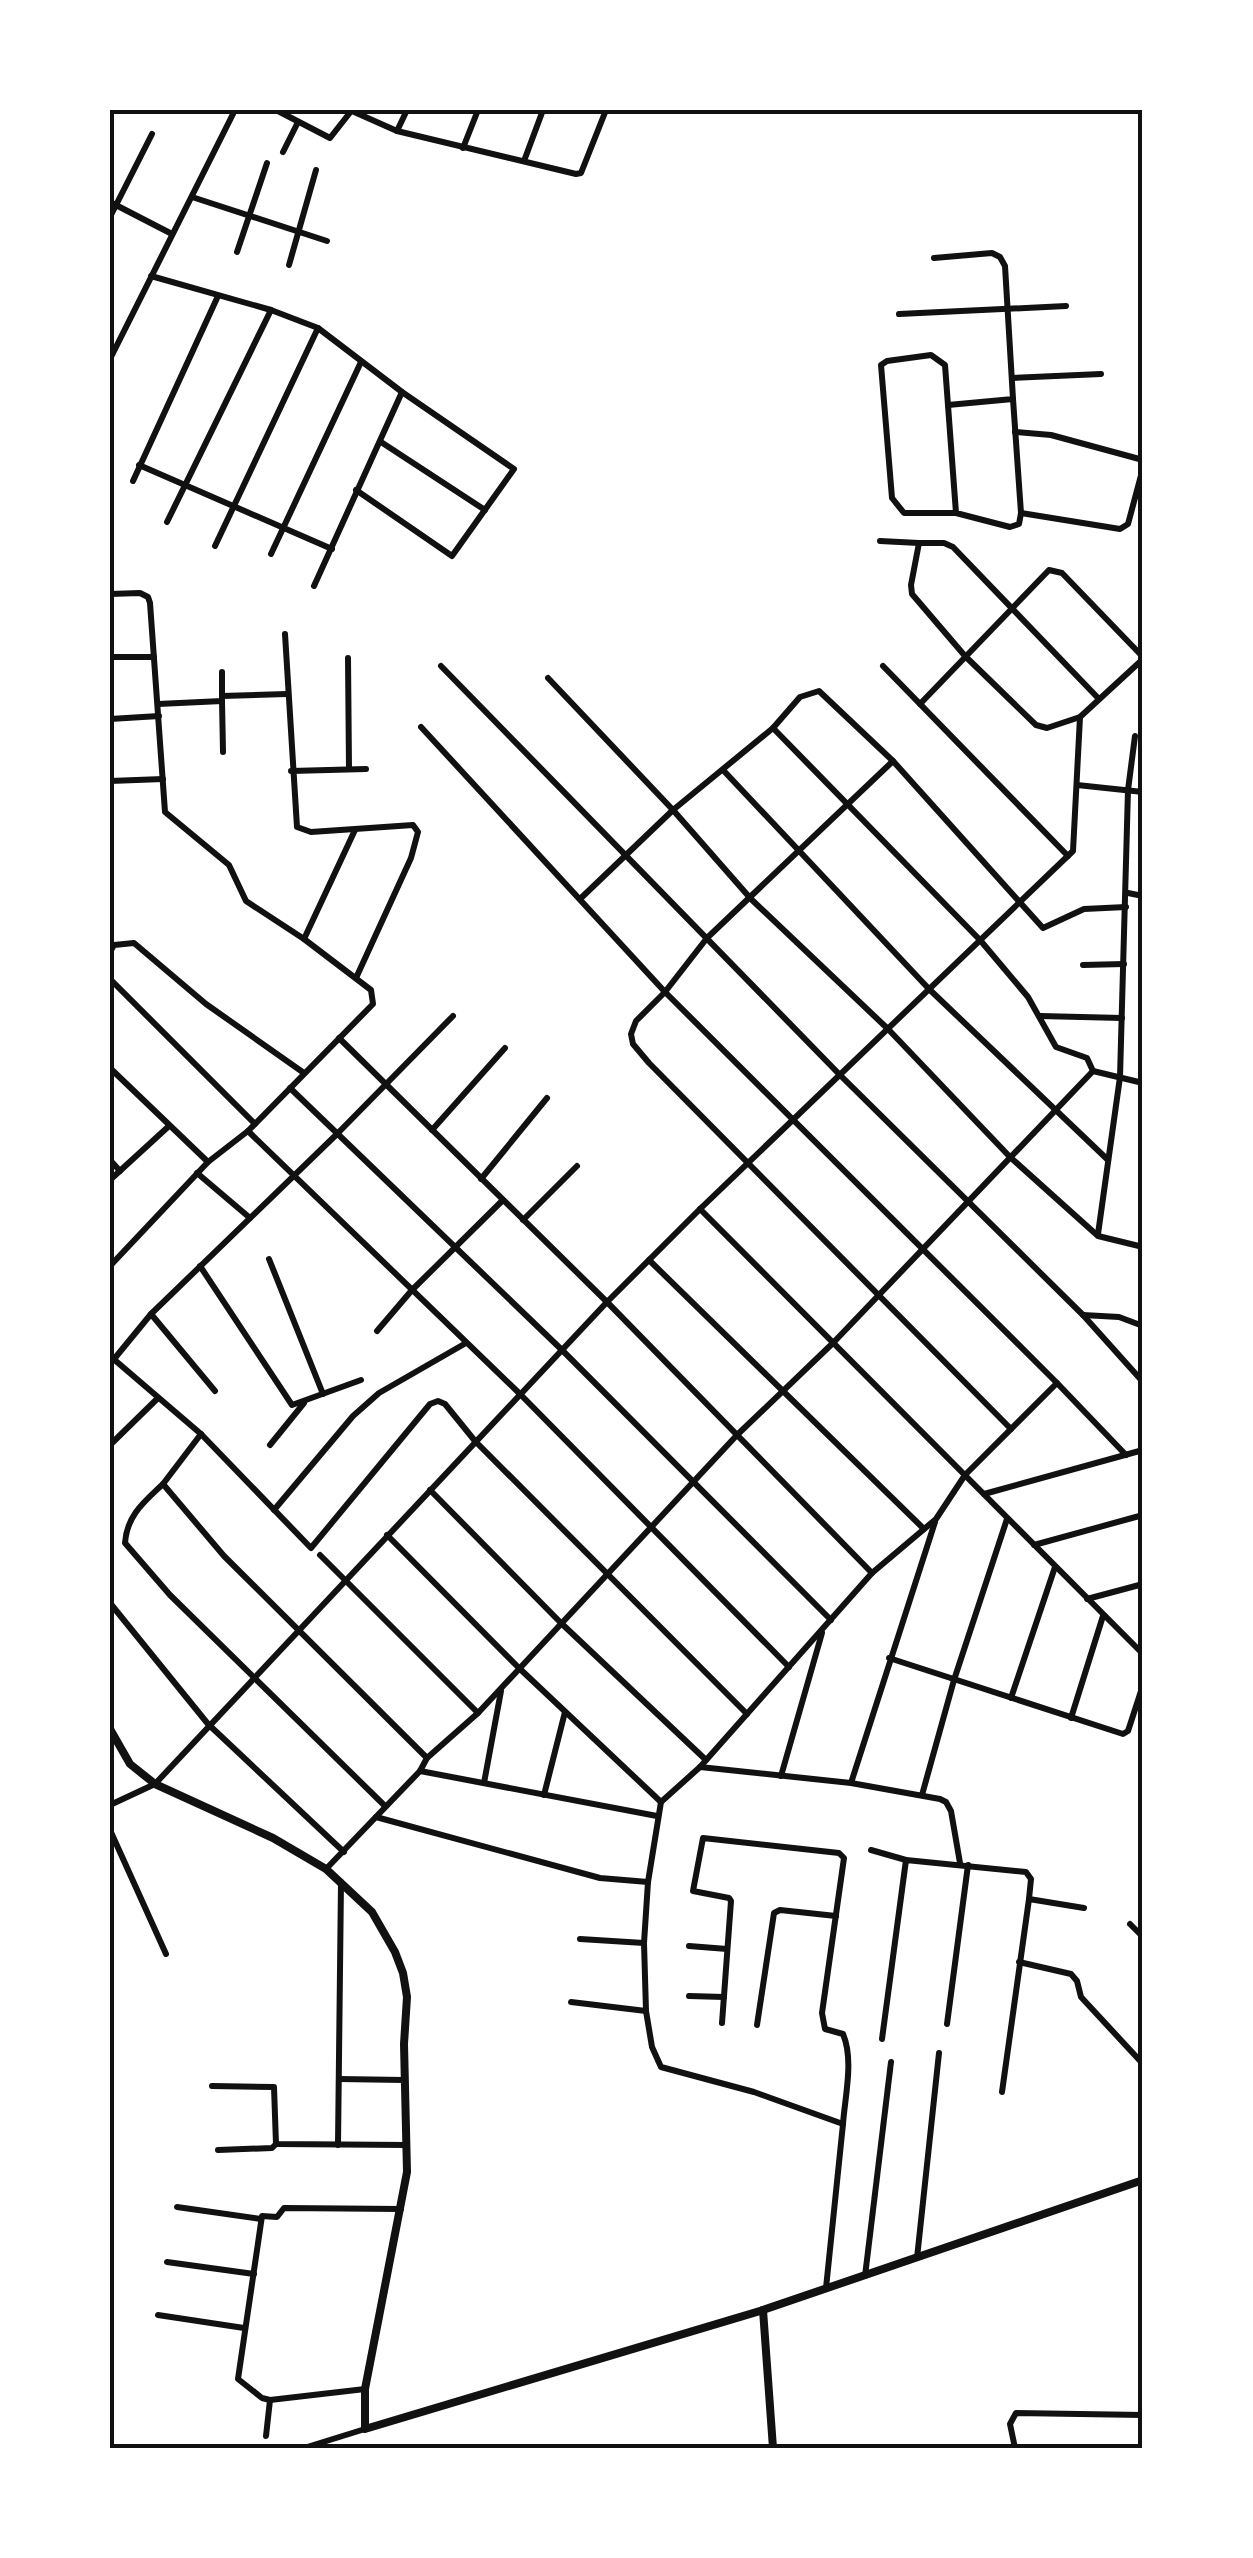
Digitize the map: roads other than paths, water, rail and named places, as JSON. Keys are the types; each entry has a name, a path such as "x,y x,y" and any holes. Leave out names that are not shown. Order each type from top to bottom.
{"street":[{"path":"110,359 235,110"},
{"path":"276,110 330,138 352,110 398,132 581,173 606,110"},
{"path":"398,132 408,110"},
{"path":"462,148 478,110"},
{"path":"524,161 544,110"},
{"path":"283,152 298,121"},
{"path":"110,217 113,203 152,134"},
{"path":"236,252 267,163"},
{"path":"289,265 316,170"},
{"path":"192,197 328,241"},
{"path":"113,203 172,234"},
{"path":"934,258 992,254 1000,257 1005,266 1022,513 1019,524 1010,527 956,514 904,513 896,506 890,480 882,365 930,355 945,366 956,514"},
{"path":"150,276 272,310 318,328 360,362 514,469 452,556 356,490"},
{"path":"133,481 218,296"},
{"path":"899,314 1066,306"},
{"path":"168,522 272,310"},
{"path":"215,546 318,328"},
{"path":"271,554 360,362"},
{"path":"1012,378 1101,374"},
{"path":"314,586 402,392"},
{"path":"948,405 1012,399"},
{"path":"1015,432 1051,435 1143,460"},
{"path":"380,442 485,510"},
{"path":"140,465 332,548"},
{"path":"1022,513 1120,529 1128,524 1143,468"},
{"path":"880,541 944,543 954,547 1099,699"},
{"path":"919,544 912,594 964,656 1036,725 1047,728 1080,717 1142,655 1062,573 1049,570 964,656 920,704"},
{"path":"110,594 140,593 148,597 164,807 169,817 229,864 246,901 304,938 372,990 373,1004 252,1128 208,1162 110,1266"},
{"path":"285,634 297,827 310,832 413,824 418,832 411,858 356,978"},
{"path":"110,657 154,657"},
{"path":"348,658 349,769"},
{"path":"441,666 840,1075 1082,1314 1143,1382"},
{"path":"884,666 1068,856"},
{"path":"222,672 223,752"},
{"path":"548,678 751,899 888,1028 1010,1158 1098,1236 1143,1247"},
{"path":"580,898 673,810 773,728 800,698 819,691 892,761 1043,928 1084,909 1126,908"},
{"path":"158,704 287,694"},
{"path":"110,719 159,716"},
{"path":"110,1806 155,1784 607,1302 1073,851 1080,717"},
{"path":"421,727 665,992 1126,1455"},
{"path":"773,728 980,940 1040,1016 1056,1047 1087,1058 1093,1071"},
{"path":"1098,1236 1120,1077 1128,790 1135,736"},
{"path":"892,761 707,938 665,992 636,1020 631,1034 633,1044 747,1164 1010,1430"},
{"path":"291,772 366,769"},
{"path":"723,770 929,989 1108,1160"},
{"path":"110,782 163,779"},
{"path":"1076,785 1143,792"},
{"path":"304,938 355,830"},
{"path":"1128,892 1143,896"},
{"path":"110,952 114,945 134,943 206,1004 304,1074"},
{"path":"1083,964 1124,964"},
{"path":"110,979 294,1176 520,1394 789,1667"},
{"path":"454,1016 338,1134 150,1314 111,1360 201,1434 311,1548 430,1404 445,1404 606,1575 747,1714"},
{"path":"1040,1016 1122,1018"},
{"path":"339,1038 607,1302 872,1573"},
{"path":"432,1130 505,1048"},
{"path":"110,1068 208,1162"},
{"path":"326,1869 420,1771 426,1758 478,1713 737,1435 833,1343 1093,1071"},
{"path":"1093,1071 1143,1083"},
{"path":"290,1088 562,1350 830,1620"},
{"path":"481,1178 547,1098"},
{"path":"110,1180 169,1126"},
{"path":"110,1160 120,1171"},
{"path":"524,1220 576,1166"},
{"path":"197,1173 250,1218"},
{"path":"377,1331 502,1200"},
{"path":"700,1209 1142,1652"},
{"path":"269,1259 322,1394"},
{"path":"650,1260 924,1529"},
{"path":"200,1266 292,1405 361,1380"},
{"path":"150,1314 215,1390"},
{"path":"1082,1314 1119,1317 1143,1326"},
{"path":"274,1510 379,1393 466,1343"},
{"path":"851,1783 936,1519 965,1476 1057,1383"},
{"path":"110,1446 158,1398"},
{"path":"270,1445 306,1400"},
{"path":"201,1434 163,1484 134,1510 125,1543 170,1595 385,1806"},
{"path":"984,1494 1143,1450"},
{"path":"163,1484 224,1556 426,1758"},
{"path":"430,1490 703,1764 922,1795 940,1799 949,1806 964,1864 947,2024"},
{"path":"1034,1544 1143,1515"},
{"path":"922,1795 954,1680 1007,1518"},
{"path":"842,2124 788,2103 661,2067 652,2047 646,2011 644,1943 656,1816 661,1802 703,1764 872,1573 936,1519"},
{"path":"387,1535 661,1802"},
{"path":"320,1556 478,1713"},
{"path":"1011,1698 1056,1567"},
{"path":"1088,1598 1143,1584"},
{"path":"110,1602 208,1724 344,1852"},
{"path":"1071,1718 1104,1616"},
{"path":"781,1776 824,1628"},
{"path":"889,1658 1125,1733 1143,1685"},
{"path":"484,1783 501,1688"},
{"path":"544,1795 565,1712"},
{"path":"110,1729 130,1764 155,1784 273,1838 326,1869 372,1912 403,1973 407,1997 407,2172 364,2389 365,2429"},
{"path":"420,1771 656,1816"},
{"path":"376,1817 600,1878 648,1882"},
{"path":"110,1830 166,1954"},
{"path":"722,2023 731,1898 693,1892 704,1836 839,1853 844,1858 822,2013 825,2029 846,2038 848,2070 826,2288"},
{"path":"871,1850 906,1860 1026,1872 1031,1879 1002,2092"},
{"path":"882,2038 906,1860"},
{"path":"338,2145 341,1882"},
{"path":"1029,1899 1084,1908"},
{"path":"756,2025 774,1914 780,1910 836,1916"},
{"path":"1130,1924 1143,1937"},
{"path":"580,1939 644,1943"},
{"path":"689,1946 728,1948"},
{"path":"1019,1962 1071,1974 1082,1997 1143,2064"},
{"path":"688,1996 724,1997"},
{"path":"571,2002 646,2011"},
{"path":"917,2259 939,2053"},
{"path":"865,2276 891,2062"},
{"path":"338,2079 404,2080"},
{"path":"212,2086 274,2087 276,2144"},
{"path":"218,2150 272,2148 276,2144 407,2144"},
{"path":"304,2448 763,2310 1143,2180"},
{"path":"177,2207 261,2220"},
{"path":"364,2389 270,2400 252,2392 238,2379 261,2220 262,2216 277,2216 284,2208 401,2209"},
{"path":"167,2262 254,2274"},
{"path":"763,2310 773,2448"},
{"path":"158,2315 244,2328"},
{"path":"266,2436 270,2400"},
{"path":"1016,2448 1010,2424 1016,2413 1143,2415"}]}
